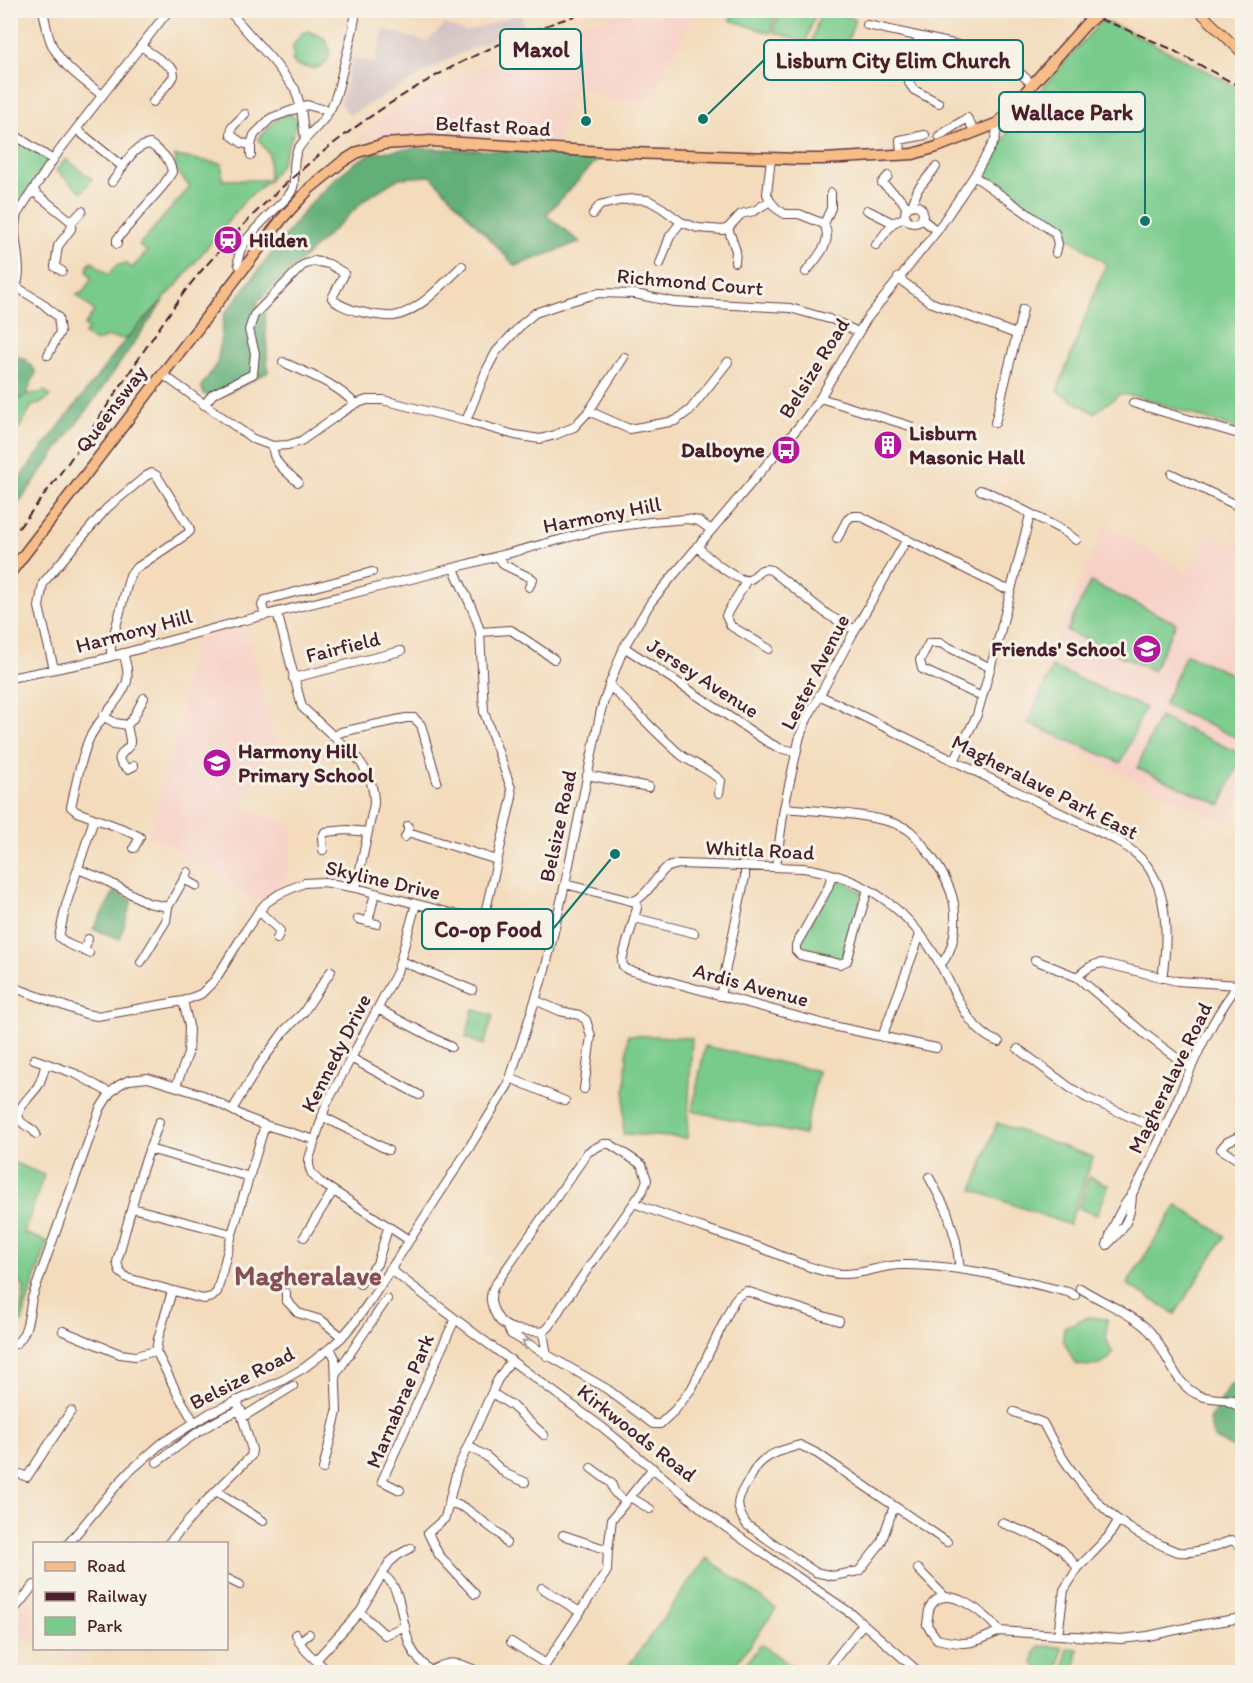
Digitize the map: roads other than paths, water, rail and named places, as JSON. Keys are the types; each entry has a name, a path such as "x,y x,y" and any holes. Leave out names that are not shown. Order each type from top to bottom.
{"highway":[{"path":"998,123 1086,24 1102,10"},
{"name":"Belfast Road","path":"243,270 281,220 323,177 358,152 384,144 430,141 604,152 824,159 913,154 998,123"},
{"name":"Queensway","path":"10,573 243,270"}],"main road":[{"path":"1198,10 1242,53"}],"street":[{"path":"43,10 55,51 70,69 102,95"},
{"path":"228,10 295,89 301,108 305,139"},
{"path":"243,270 237,260 241,248 288,197 295,184 293,164 298,149 320,123 335,100 353,31 356,10"},
{"path":"10,297 18,288 15,224 17,214 76,129 168,11"},
{"path":"867,25 999,54 1032,84"},
{"path":"918,37 909,83 914,90 939,103"},
{"path":"141,46 172,69 174,73 153,102"},
{"path":"921,94 925,85"},
{"path":"251,155 254,135 271,118 307,105 329,111"},
{"path":"245,114 232,127 231,135 242,143 251,145"},
{"path":"939,136 967,118 975,132"},
{"name":"Belsize Road","path":"71,1542 130,1471 162,1443 194,1422 304,1368 330,1348 356,1322 495,1107 510,1078 546,966 599,719 624,647 651,602 794,434 820,398 858,332 879,302 937,231 974,176 995,140 998,123"},
{"path":"76,129 123,167"},
{"path":"10,132 53,160"},
{"path":"901,155 900,140 925,135"},
{"path":"112,182 142,145 150,144 169,159 172,172 163,186 117,239 117,244"},
{"path":"771,158 767,194 770,201 785,214 799,214 824,224 827,230 827,242 805,273"},
{"path":"909,211 918,189 936,167"},
{"path":"876,245 893,223 909,211 918,206 922,210 922,219 918,223 912,223 909,211 902,200 882,183 888,176"},
{"path":"974,176 1055,233 1058,244 1056,253"},
{"path":"33,191 72,222"},
{"path":"824,224 831,208 831,193"},
{"path":"593,214 600,206 622,200 648,200 662,207 681,222 698,228 723,230 728,228 741,214 754,211 770,201"},
{"path":"867,210 893,223"},
{"path":"62,271 56,267 58,246 71,229 72,222 82,211"},
{"path":"922,219 937,231"},
{"path":"660,264 670,236 681,222"},
{"path":"728,228 736,251 735,262"},
{"path":"204,405 213,394 253,374 255,353 249,330 254,315 303,265 314,261 329,264 344,273 332,298 335,303 373,315 395,316 415,308 462,266"},
{"path":"898,278 930,302 1016,334"},
{"path":"18,288 58,317 60,332 56,348 48,355"},
{"name":"Richmond Court","path":"466,421 496,352 522,324 535,313 599,293 635,294 674,302 790,308 832,320 858,332"},
{"path":"995,423 1023,309"},
{"path":"162,374 253,439 273,446 301,441 341,412 367,400 383,400 515,435 540,439 573,427 589,411 624,357"},
{"path":"283,362 345,393 355,404"},
{"path":"589,411 629,429 675,421 690,410 728,362"},
{"path":"820,398 910,426"},
{"path":"1133,403 1242,435"},
{"path":"273,446 276,462 298,482"},
{"path":"54,669 39,607 43,583 107,508 152,473 157,476 190,531 135,569 130,575 111,645 111,656"},
{"path":"1172,474 1242,508"},
{"path":"980,490 1064,531 1076,540"},
{"path":"954,761 977,715 1030,515"},
{"path":"837,539 847,520 852,516 860,516 1003,588 1011,589"},
{"name":"Harmony Hill","path":"10,678 123,653 597,530 651,522 694,519 711,530"},
{"name":"Lester Avenue","path":"776,866 784,807 800,736 819,695 907,539"},
{"path":"697,546 732,575 746,581 752,579 759,570 771,570 828,615 855,630"},
{"path":"498,556 504,565 533,579 529,587"},
{"path":"454,568 474,610 480,632 484,712 512,788 512,797 483,922"},
{"path":"265,615 262,605 265,600 372,572"},
{"path":"746,581 726,616 731,626 769,649"},
{"path":"277,612 302,707 358,759 371,780 374,804 356,888"},
{"path":"480,632 511,630 554,659"},
{"path":"982,697 922,669 920,660 929,644 940,643 991,668"},
{"name":"Jersey Avenue","path":"624,647 766,741 778,748 796,752"},
{"name":"Fairfield","path":"293,678 401,651"},
{"path":"123,653 127,666 127,680 90,738 71,807 77,812 140,837 134,848"},
{"path":"609,685 680,754 717,777 721,781 719,793"},
{"name":"Magheralave Park East","path":"819,695 1130,848 1154,876 1163,908 1165,927 1162,978"},
{"path":"127,725 144,698"},
{"path":"103,716 115,723 127,725"},
{"path":"334,737 341,732 414,718 422,725 436,781"},
{"path":"127,725 130,745 120,755 120,760 128,769 134,766"},
{"path":"587,775 649,787"},
{"path":"784,807 886,821 908,830 915,836 944,874 953,899 954,931 949,953 940,965"},
{"path":"88,939 86,952 59,937 66,905 94,819"},
{"path":"324,851 322,838 325,832 367,831"},
{"path":"407,832 497,860"},
{"name":"Whitla Road","path":"636,901 642,898 650,885 668,867 679,864 776,866 819,870 851,880 885,899 920,935 940,965 962,1008 984,1036 999,1042"},
{"path":"720,996 745,877 745,867"},
{"path":"78,869 103,879 148,903 168,907"},
{"path":"831,874 828,888 795,945 800,955 840,964 847,961 868,889"},
{"path":"141,962 166,921 168,907 186,876 197,886"},
{"name":"Skyline Drive","path":"10,986 97,1016 183,1001 201,994 215,980 266,903 279,894 304,883 324,882 356,888 552,940"},
{"path":"565,884 636,901"},
{"path":"368,922 375,893"},
{"name":"Ardis Avenue","path":"636,901 635,918 622,960 623,966 628,970 828,1025 936,1048"},
{"name":"Kennedy Drive","path":"409,1240 314,1178 309,1167 309,1159 326,1105 398,972 416,904"},
{"path":"259,911 280,931 278,939"},
{"path":"635,918 694,933"},
{"path":"358,919 377,924"},
{"path":"882,1037 920,935"},
{"path":"1035,960 1077,977 1190,1068"},
{"path":"401,961 472,990"},
{"path":"1077,977 1088,967 1103,963 1185,983 1240,983"},
{"path":"232,1110 260,1064 285,1030 303,1012 331,971"},
{"name":"Magheralave Road","path":"1133,1193 1119,1205 1109,1224 1107,1245 1122,1231 1131,1211 1133,1193 1190,1068 1214,1023 1240,983"},
{"path":"535,1000 560,1011 579,1015 590,1026 591,1036 584,1089"},
{"path":"176,1086 188,1054 189,1026 183,1001"},
{"path":"378,1009 451,1047"},
{"path":"1018,1049 1087,1098 1163,1131"},
{"path":"351,1058 418,1095"},
{"path":"34,1059 76,1074 110,1093"},
{"path":"36,1134 33,1128 24,1125 17,1114 38,1086 46,1063"},
{"path":"10,1343 15,1344 20,1341 32,1298 100,1109 110,1093 119,1085 129,1080 148,1078 203,1095 265,1125 315,1140"},
{"path":"510,1078 566,1101"},
{"path":"322,1116 388,1150"},
{"path":"159,1122 141,1173 117,1262 120,1272 127,1278 203,1299 212,1297 217,1292 265,1125"},
{"path":"1242,1135 1227,1142 1221,1149 1242,1162"},
{"path":"543,1332 556,1317 643,1190 647,1180 642,1165 610,1144 603,1144 588,1152 493,1288 489,1300 497,1319 508,1328 511,1334 607,1389 653,1424 660,1424 675,1410 692,1388 734,1301 746,1291 839,1321"},
{"path":"149,1149 250,1177"},
{"path":"929,1177 947,1211 956,1241 960,1269"},
{"path":"304,1237 333,1191"},
{"path":"634,1203 663,1215 841,1275 898,1265 960,1269 1068,1292 1078,1292 1145,1326 1189,1390 1201,1396 1226,1401 1242,1401"},
{"path":"132,1208 232,1234"},
{"path":"360,1284 377,1264 388,1228"},
{"name":"Kirkwoods Road","path":"390,1269 570,1403 733,1532 842,1607 919,1672"},
{"path":"172,1291 156,1351 194,1422"},
{"path":"286,1293 286,1300 298,1313 321,1320 342,1337"},
{"path":"336,1374 387,1299"},
{"name":"Marnabrae Park","path":"400,1490 382,1481 455,1319"},
{"path":"508,1328 543,1332"},
{"path":"63,1331 120,1354 135,1356 156,1351"},
{"path":"543,1332 547,1356"},
{"path":"323,1469 337,1412 335,1358 330,1348"},
{"path":"475,1594 439,1555 428,1533 445,1518 457,1470 497,1381 511,1360"},
{"path":"157,1462 221,1417 242,1414 293,1386"},
{"path":"492,1393 511,1405 544,1435"},
{"path":"170,1542 251,1456 252,1450 237,1400"},
{"path":"1226,1401 1242,1408"},
{"path":"10,1470 27,1477 71,1411"},
{"path":"1014,1412 1043,1423 1056,1449 1081,1483 1118,1521 1142,1537 1178,1552 1205,1549 1232,1540 1242,1547"},
{"path":"894,1506 881,1543 859,1571 833,1576 815,1572 747,1525 740,1515 737,1502 744,1486 760,1463 780,1450 801,1445 818,1454 947,1542"},
{"path":"468,1446 486,1456 506,1474 525,1482"},
{"path":"591,1468 611,1482 615,1493 650,1509"},
{"path":"511,1642 546,1664 607,1571 612,1519 653,1468"},
{"path":"216,1491 263,1521"},
{"path":"450,1502 465,1508 501,1535 506,1543"},
{"path":"1058,1635 1064,1590 1078,1568 1108,1537 1118,1521"},
{"path":"1002,1523 1062,1550 1078,1568"},
{"path":"563,1535 608,1550"},
{"path":"316,1660 360,1612 389,1563 408,1548"},
{"path":"918,1569 944,1596"},
{"path":"383,1575 390,1579 395,1590 410,1646 430,1672 441,1665 456,1663 478,1672"},
{"path":"228,1579 240,1585"},
{"path":"12,1609 33,1586"},
{"path":"542,1588 580,1612"},
{"path":"999,1631 993,1622 960,1599 944,1596 935,1600 929,1608 927,1625 938,1639 960,1644 983,1639 999,1631 1120,1639 1242,1618"},
{"path":"360,1612 385,1635 405,1626"},
{"path":"825,1672 863,1624"},
{"path":"309,1634 297,1638 329,1672"}],"railway":[{"path":"10,539 78,449 192,281 262,206 303,168 393,102 441,73 490,48 542,27 595,10"},
{"path":"1074,10 1169,48 1242,88"}],"place":[{"name":"Lisburn City Elim Church","path":"703,119"},
{"name":"Maxol","path":"586,121"},
{"name":"Wallace Park","path":"1145,221"},
{"name":"Hilden","path":"228,240"},
{"name":"Lisburn Masonic Hall","path":"888,445"},
{"name":"Dalboyne","path":"786,450"},
{"name":"Friends' School","path":"1147,649"},
{"name":"Harmony Hill Primary School","path":"217,763"},
{"name":"Co-op Food","path":"615,854"}],"district":[{"name":"Magheralave","path":"308,1276"}]}
